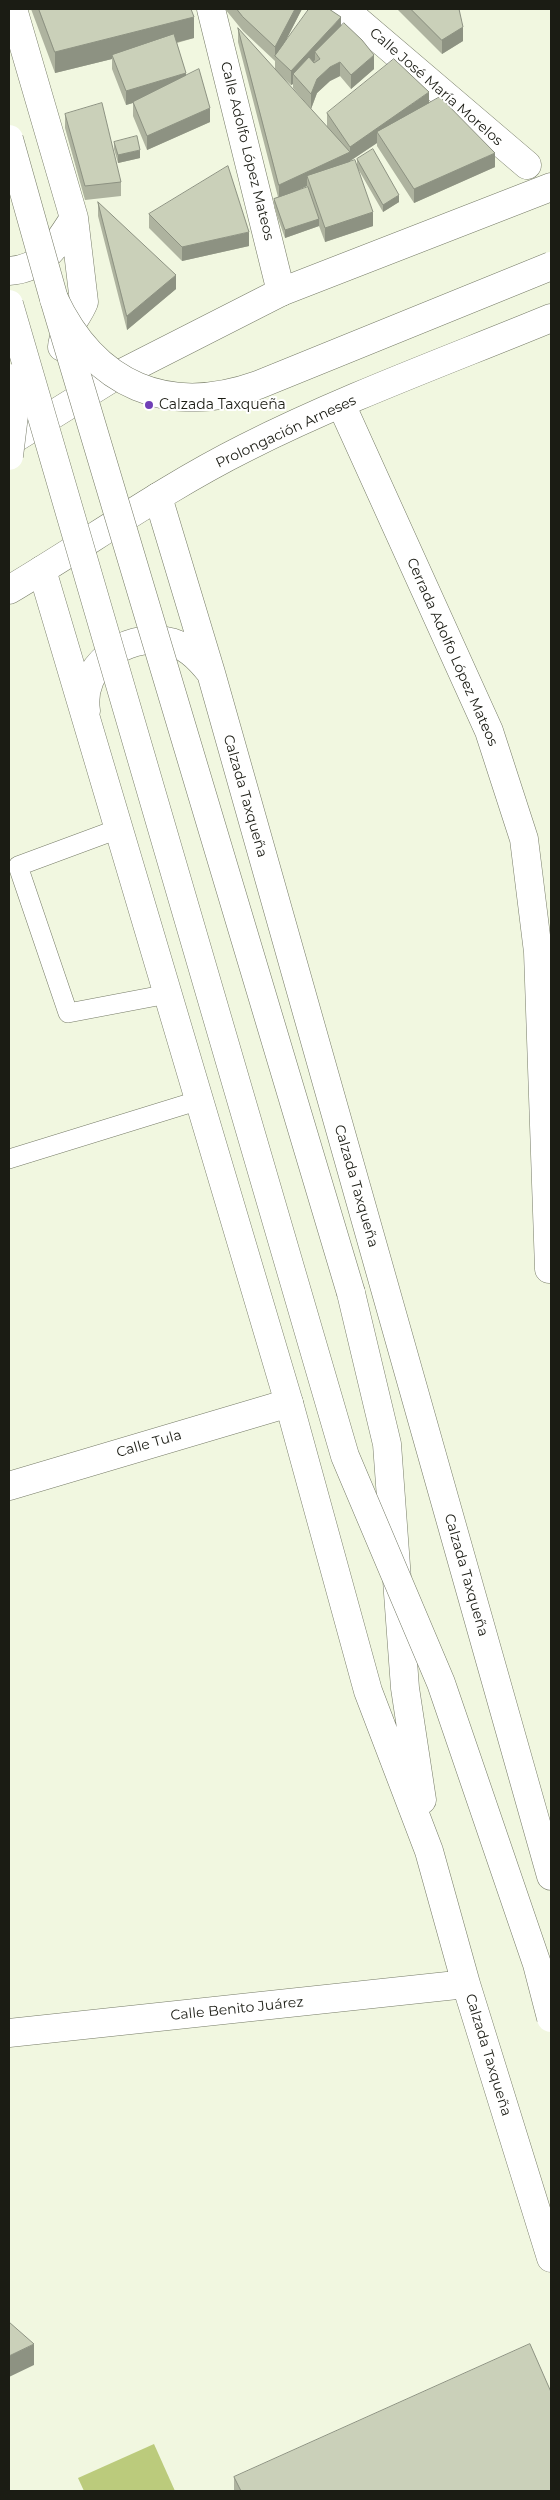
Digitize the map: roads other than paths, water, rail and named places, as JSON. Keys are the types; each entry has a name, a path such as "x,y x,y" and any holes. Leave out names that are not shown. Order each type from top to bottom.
{"main road":[{"path":"13,9 74,218 84,302 62,342 61,357 65,372 74,380 87,383 112,378"},
{"name":"Calle Adolfo López Mateos","path":"211,9 282,292"},
{"name":"Calle José María Morelos","path":"344,9 527,165"},
{"name":"Calzada Taxqueña","path":"9,139 54,299 352,1293 387,1444 405,1688 429,1851"},
{"path":"9,442 112,378 282,292 551,187"},
{"path":"9,271 20,270 46,258 56,247 74,218"},
{"path":"54,299 66,324 82,346 102,365 124,380 149,391 176,397 204,398 232,394 258,385 551,266"},
{"path":"9,304 345,1456 441,1683 537,1964 551,2018"},
{"name":"Prolongación Arneses","path":"9,590 158,497 245,448 341,404 551,318"},
{"path":"9,378 14,415 9,456"},
{"name":"Cerrada Adolfo López Mateos","path":"341,404 489,731 524,839 538,952 549,1269"},
{"name":"Calzada Taxqueña","path":"158,497 210,673 551,1876"},
{"name":"Calzada Taxqueña","path":"42,570 289,1403 368,1690 429,1851 466,1984 551,2258"},
{"path":"88,725 85,708 87,691 93,674 103,660 116,649 132,642 150,639 168,641 185,648 200,659 210,673"},
{"name":"Calle Tula","path":"9,1486 289,1403"},
{"name":"Calle Benito Juárez","path":"9,2034 466,1984"}],"lane":[{"path":"118,828 14,868 68,1014 168,994"},
{"path":"9,1159 200,1100"}],"place":[{"name":"Calzada Taxqueña","path":"149,405"}]}
